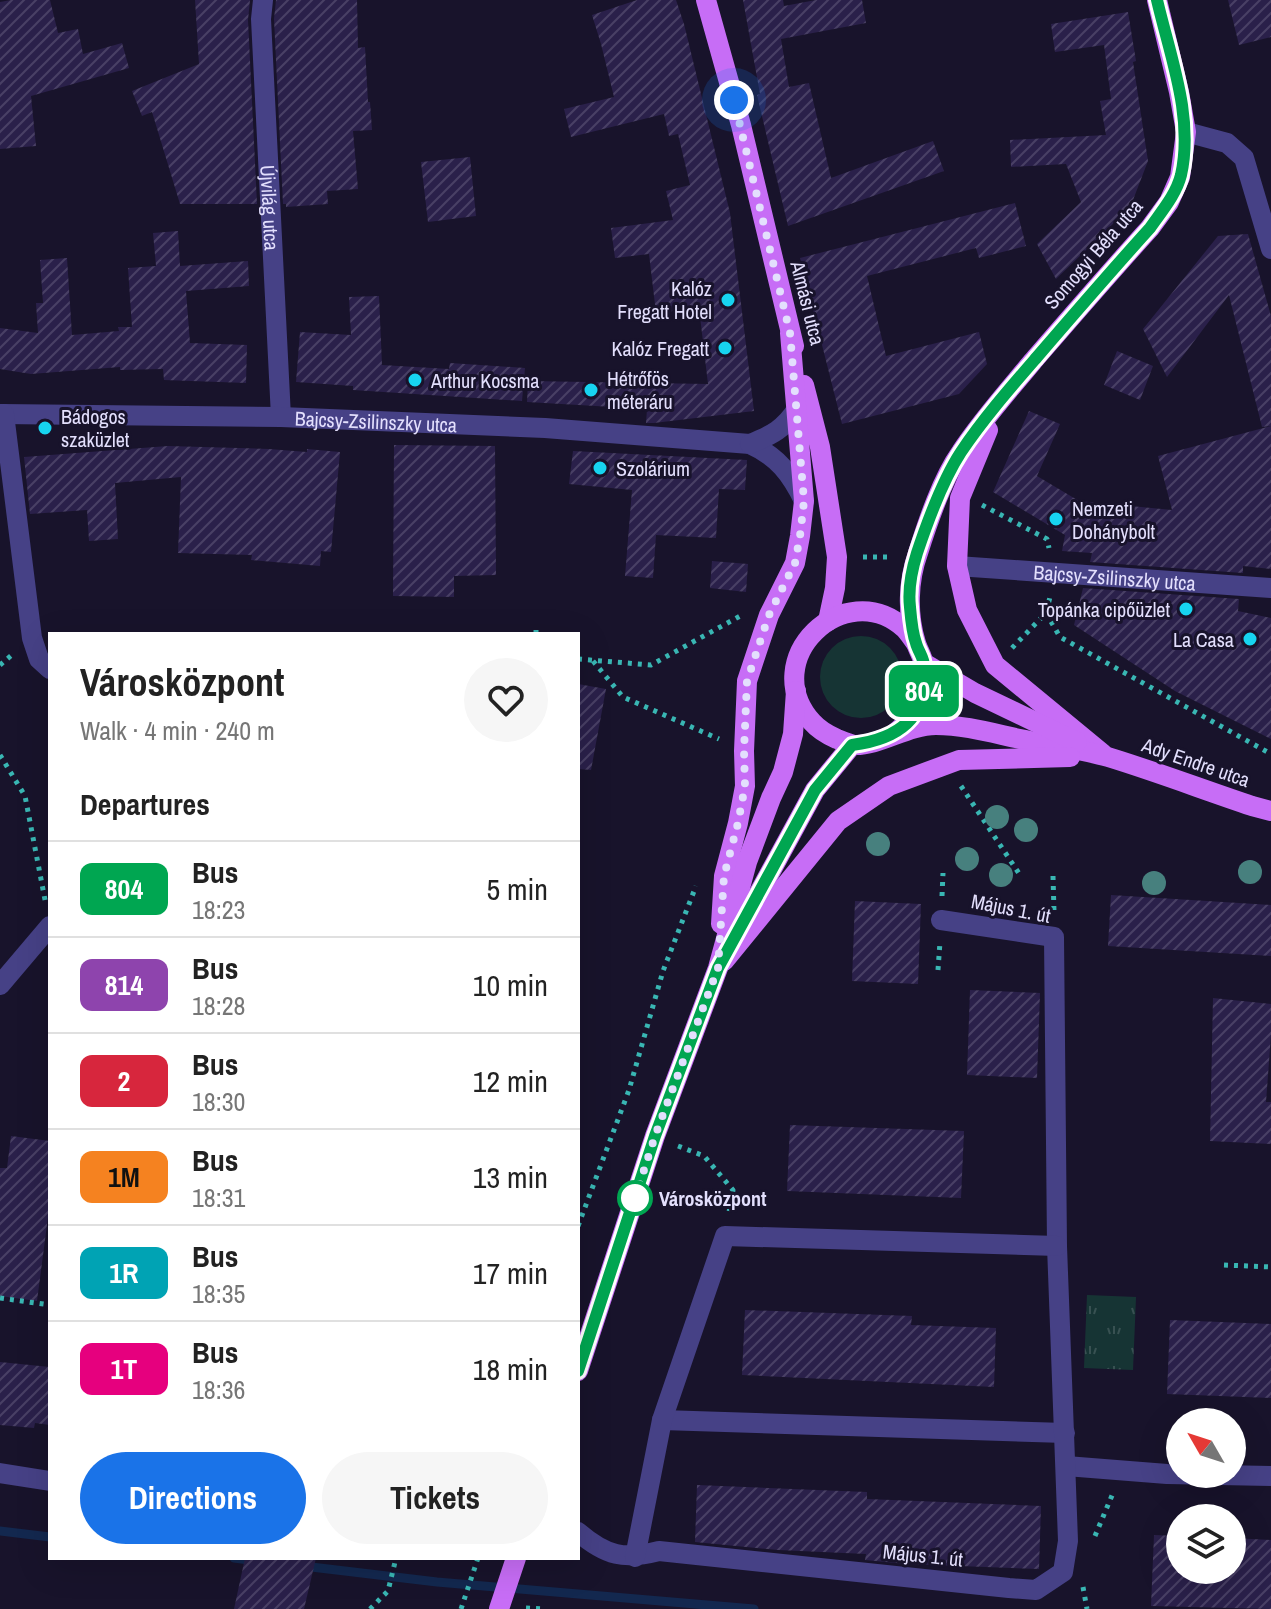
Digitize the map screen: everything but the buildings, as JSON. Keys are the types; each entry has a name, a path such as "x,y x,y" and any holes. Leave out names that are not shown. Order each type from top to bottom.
{"main road":[{"name":"Almási utca","path":"706,0 741,125 820,447 837,557 828,621"},
{"name":"Somogyi Béla utca","path":"1006,393 1150,228 1169,202 1180,177 1186,132 1157,0"},
{"path":"718,968 724,876 745,786 747,681 769,615 795,563 804,501 790,333"},
{"path":"894,734 908,723 924,692 924,663 915,642 909,603 916,557 936,501 960,453 1006,393"},
{"path":"1006,393 982,441 960,498 957,566 967,610 995,665 1106,757"},
{"path":"580,1365 655,1136 718,968 747,862 783,772 793,734 795,670 800,650 811,633 846,613 866,612 886,617 903,627 915,642"},
{"path":"924,663 975,693 1106,757"},
{"path":"796,691 802,709 813,724 829,736 852,745 920,726 961,727 1106,757"},
{"path":"718,968 815,790 852,745"},
{"path":"718,968 838,821 889,786 959,760 1106,757"},
{"name":"Ady Endre utca","path":"1106,757 1271,811"},
{"path":"500,1605 514,1563"}],"street":[{"name":"Újvilág utca","path":"263,0 261,19 281,417"},
{"path":"1186,132 1227,143 1244,158 1271,249"},
{"path":"750,444 770,436 788,423 797,409"},
{"name":"Bajcsy-Zsilinszky utca","path":"2,414 281,417 545,428 750,444"},
{"path":"2,414 32,638 39,659 48,667"},
{"path":"750,444 765,450 793,478 804,501"},
{"name":"Bajcsy-Zsilinszky utca","path":"957,566 1271,588"},
{"name":"Május 1. út","path":"580,1533 604,1551 635,1557 659,1551 1036,1590 1063,1572 1068,1541 1057,1246 1054,937 941,920"},
{"path":"0,985 8,963 48,928"},
{"path":"635,1557 662,1420 725,1236 1057,1246"},
{"path":"662,1420 1065,1433"},
{"path":"1066,1466 1167,1474 1271,1476"},
{"path":"0,1473 48,1481"}],"path":[{"path":"976,502 1047,539 1056,573"},
{"path":"837,557 916,557"},
{"path":"580,659 651,665 751,610 746,620"},
{"path":"1046,613 1060,637 1271,754"},
{"path":"0,755 25,796 48,916"},
{"path":"953,783 962,787 1020,875"},
{"path":"1053,876 1054,903"},
{"path":"580,1221 629,1090 663,971 699,879"},
{"path":"655,1136 704,1156 733,1190 725,1236"},
{"path":"1224,1265 1271,1267"},
{"path":"0,1298 48,1305"},
{"path":"1093,1541 1123,1470"},
{"path":"370,1609 388,1591 396,1560"},
{"path":"461,1609 477,1560"},
{"path":"529,1608 545,1609"}],"green space":[{"path":"861,636 877,639 890,648 899,661 902,677 899,693 890,706 877,715 861,718 845,715 832,706 823,693 820,677 823,661 832,648 845,639"},
{"path":"1087,1295 1136,1297 1133,1370 1084,1368"}],"waterway":[{"path":"0,1531 48,1537"},
{"path":"249,1560 257,1561"},
{"path":"303,1566 437,1582 754,1609"}],"bus line":[{"name":"804","path":"580,1365 655,1136 718,968 815,790 852,745 894,734 908,723 918,708 924,692 924,663 915,642 910,590 916,557 936,501 960,453 1006,393 1150,228 1169,202 1180,177 1186,132 1157,0"}],"place":[{"name":"Kalóz Fregatt Hotel","path":"728,300"},
{"name":"Kalóz Fregatt","path":"725,348"},
{"name":"Arthur Kocsma","path":"415,380"},
{"name":"Hétrőfös méteráru","path":"591,390"},
{"name":"Bádogos szaküzlet","path":"45,428"},
{"name":"Szolárium","path":"600,468"},
{"name":"Nemzeti Dohánybolt","path":"1056,519"},
{"name":"Topánka cipőüzlet","path":"1186,609"},
{"name":"La Casa","path":"1250,639"},
{"name":"Városközpont","path":"635,1198"}],"route":[{"path":"635,1198 718,968 724,876 745,786 747,681 769,615 795,563 804,501 790,333 734,100"}]}
